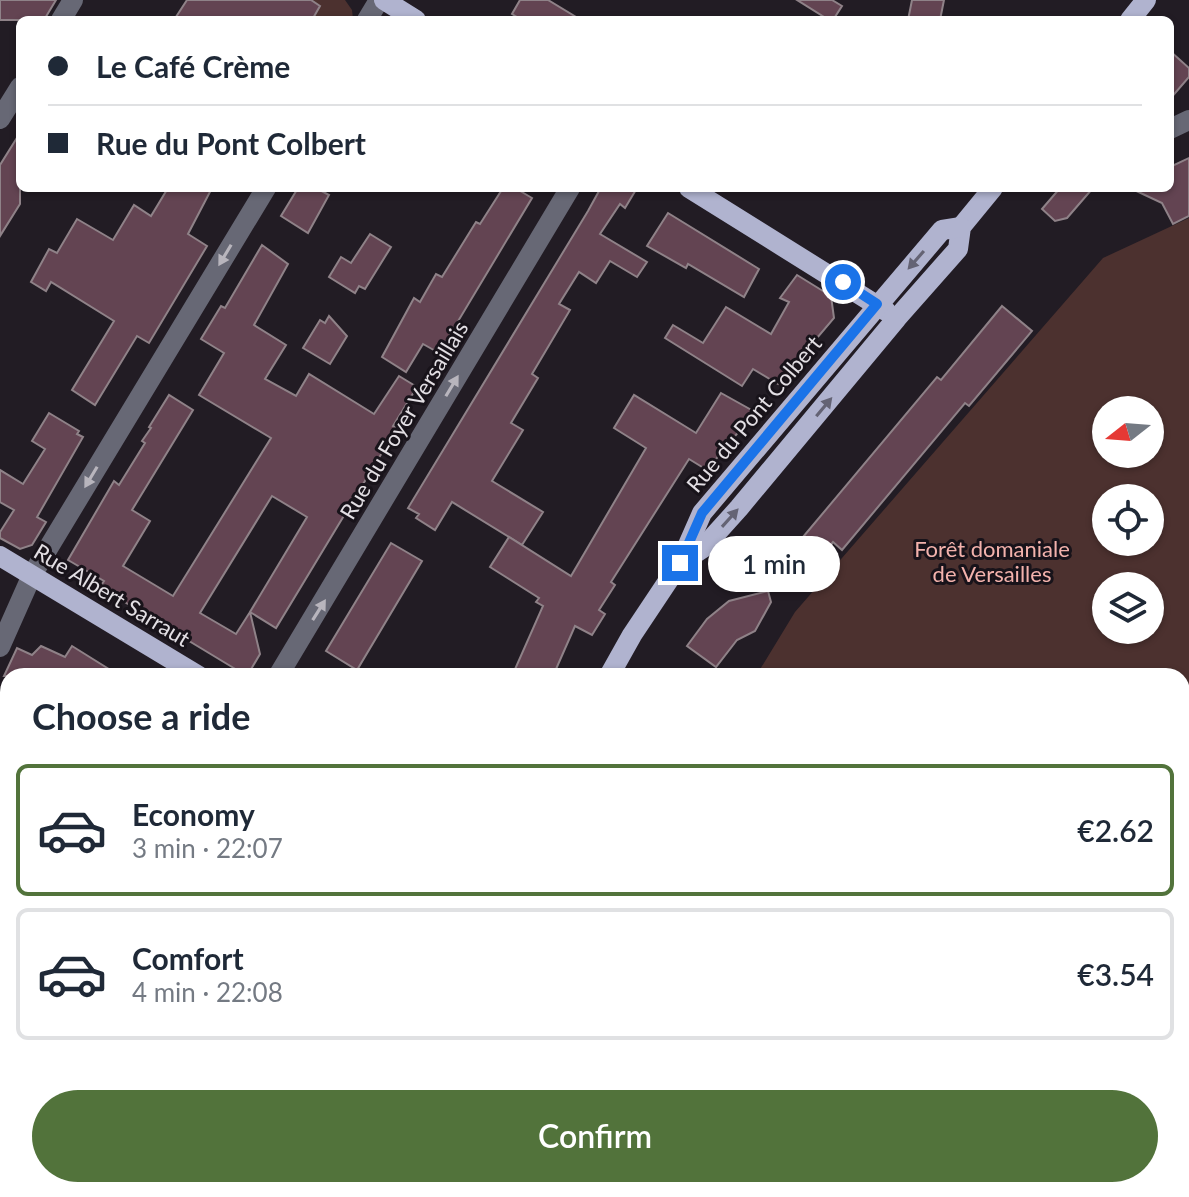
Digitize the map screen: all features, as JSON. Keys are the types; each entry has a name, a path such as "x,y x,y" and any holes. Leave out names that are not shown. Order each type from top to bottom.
{"main road":[{"path":"382,0 409,16"},
{"path":"1133,16 1146,0"},
{"path":"695,192 897,318"},
{"name":"Rue du Pont Colbert","path":"680,563 703,548 739,508 958,249 961,227 990,192"},
{"name":"Rue du Pont Colbert","path":"613,668 680,563 702,513 942,230 961,227"},
{"name":"Rue Albert Sarraut","path":"0,556 186,668"}],"street":[{"path":"0,119 16,93"},
{"path":"0,647 32,575 264,192"},
{"name":"Rue du Foyer Versaillais","path":"283,668 568,192"}],"green space":[{"path":"311,0 345,0 353,16 314,16 320,6"},
{"name":"Forêt domaniale de Versailles","path":"1189,218 1189,668 761,668 795,612 1103,258"}],"building":[{"path":"0,0 56,0 46,16 16,16 16,20 0,20"},
{"path":"187,0 311,0 320,6 314,16 177,16"},
{"path":"520,0 548,0 574,16 515,16 512,14"},
{"path":"797,0 832,0 842,6 836,16 823,16"},
{"path":"912,0 944,0 941,16 909,16"},
{"path":"1174,55 1189,68 1189,77 1174,94"},
{"path":"16,139 16,192 20,192 20,204 0,236 0,165"},
{"path":"1189,158 1189,216 1173,224 1162,203 1139,192 1174,192 1174,165"},
{"path":"166,192 210,192 188,234 207,246 149,343 137,336 95,405 72,390 114,321 51,282 46,291 31,282 49,249 57,253 77,219 113,240 134,205 151,216"},
{"path":"296,192 323,192 329,195 308,233 281,216"},
{"path":"500,192 522,192 532,198 439,353 423,344 406,372 382,357 414,298 420,302 436,274 442,277 476,222 480,224"},
{"path":"598,192 635,192 625,208 620,204 600,234 647,262 637,277 610,261 596,283 579,272 559,304 570,310 532,374 538,378 511,423 523,430 492,481 543,512 522,545 452,502 435,530 416,518 419,514 408,508"},
{"path":"1057,192 1090,192 1067,218 1055,221 1042,209"},
{"path":"668,213 759,269 744,297 688,264 686,268 647,246"},
{"path":"370,234 391,247 365,289 359,286 355,293 329,277 341,257 351,263"},
{"path":"262,245 288,264 254,325 286,345 265,379 296,396 309,374 374,414 399,376 417,387 393,426 397,428 276,628 250,612 260,654 252,668 234,668 108,592 110,589 102,584 104,581 68,560 114,481 119,485 145,443 142,441 149,427 169,395 193,410 132,510 150,521 123,566 173,596 271,438 199,395 224,353 201,339 221,306 225,308","holes":["272,496 307,517 236,634 200,613"]},
{"path":"797,275 831,296 834,318 778,384 753,369 742,386 665,338 673,325 703,343 726,307 771,334 789,302 780,298"},
{"path":"1002,306 1032,331 969,406 965,403 842,550 833,542 818,560 798,543 937,377 941,380"},
{"path":"329,316 347,336 330,364 303,348 320,320 325,323"},
{"path":"721,393 755,412 707,470 689,459 611,582 615,585 599,610 605,614 592,635 575,626 557,668 516,668 543,606 536,602 539,598 490,567 509,537 571,576 646,448 614,428 634,395 696,433"},
{"path":"49,413 79,431 77,434 83,437 37,517 46,522 32,545 20,549 0,538 0,532 14,510 0,502 0,470 23,484 45,449 32,441"},
{"path":"391,543 422,561 358,668 326,651"},
{"path":"768,591 771,602 755,631 737,640 716,667 687,646 707,619 729,601"},
{"path":"41,646 65,657 72,646 107,668 8,668 17,648 32,655"}],"route":[{"path":"680,563 702,513 877,304 843,282"}]}
